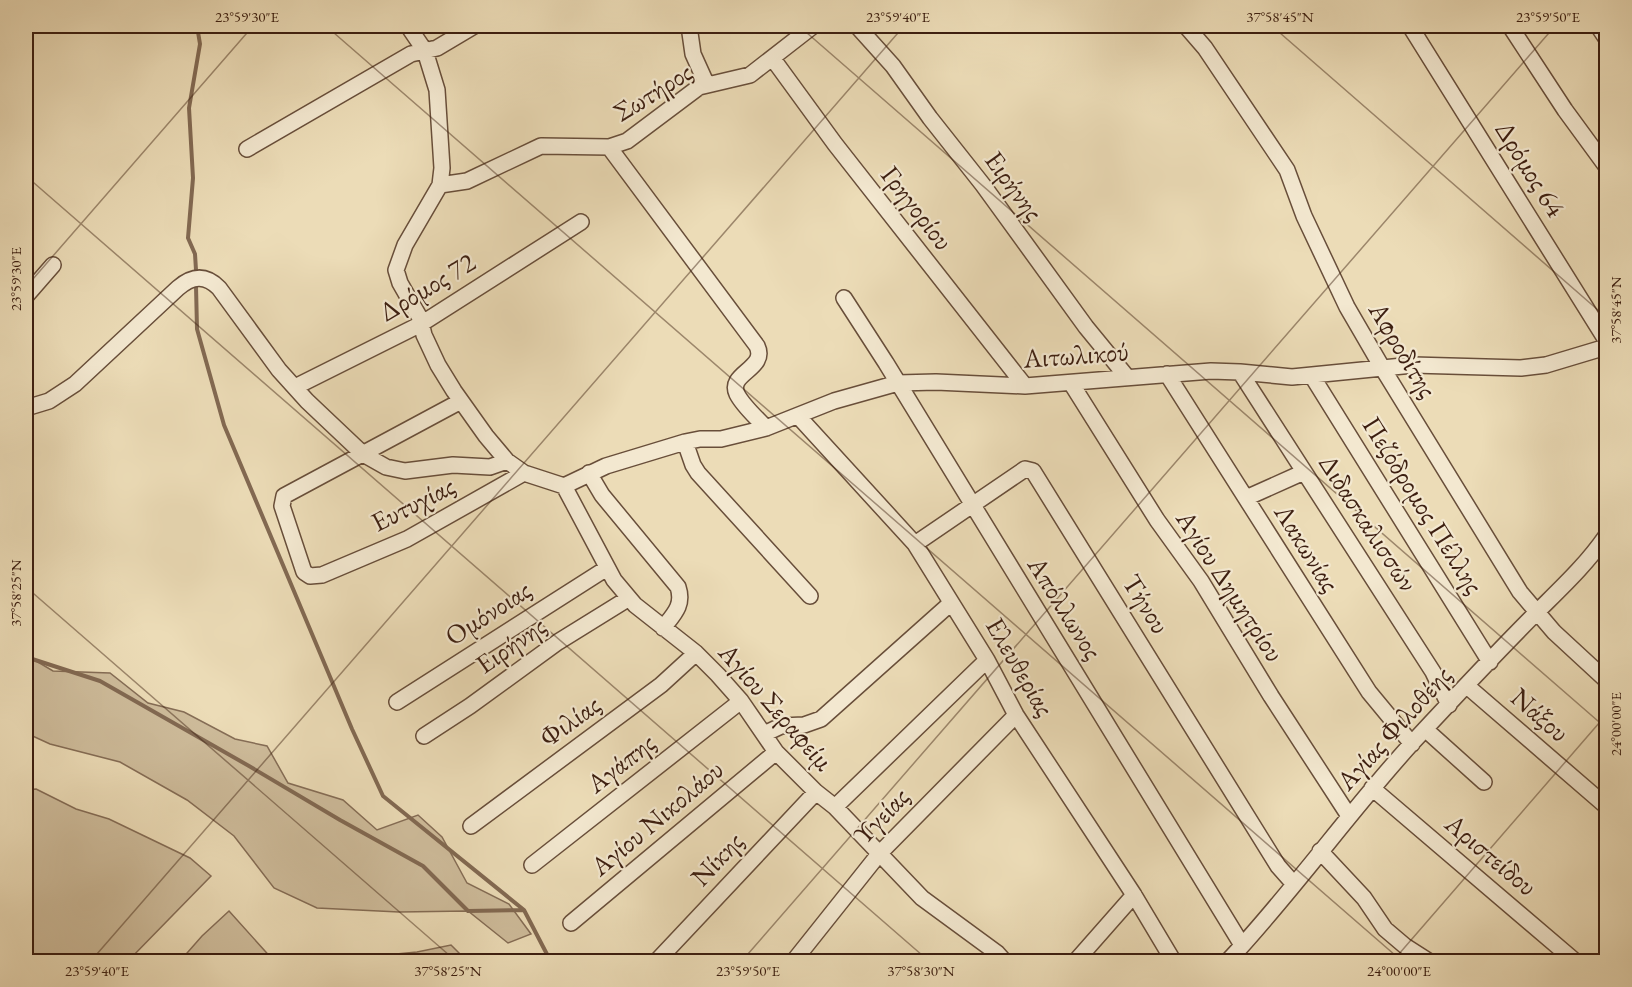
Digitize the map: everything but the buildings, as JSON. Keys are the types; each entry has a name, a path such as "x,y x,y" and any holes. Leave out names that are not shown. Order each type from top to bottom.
{"street":[{"path":"408,26 437,90 442,168 440,185 405,245 396,270 400,283 420,318 424,335 438,365 486,436 507,461 524,473 564,486"},
{"path":"247,149 421,52 443,45 474,26"},
{"path":"689,26 693,54 707,85"},
{"name":"Σωτήρος","path":"440,185 466,181 541,146 609,147 627,141 699,87 750,75 813,26"},
{"name":"Ειρήνης","path":"858,26 893,66 930,118 983,184 1086,327 1127,377"},
{"name":"Αφροδίτης","path":"1185,26 1205,48 1287,170 1304,216 1347,307 1521,592 1554,632 1606,680"},
{"name":"Δρόμος 64","path":"1410,26 1606,340"},
{"path":"1510,26 1565,110 1606,166"},
{"path":"1598,26 1606,38"},
{"name":"Γρηγορίου","path":"773,59 842,153 1025,386"},
{"path":"609,147 757,346 760,354 757,362 740,377 735,389 739,397 766,428"},
{"name":"Δρόμος 72","path":"295,387 421,324 580,222"},
{"path":"26,296 53,265"},
{"path":"26,408 49,401 75,384 178,288 195,278 208,279 219,288 279,370 363,454 386,466 405,471 453,465 490,467 507,461"},
{"name":"Απόλλωνος","path":"844,298 1242,945"},
{"name":"Αιτωλικού","path":"564,486 606,466 685,442 721,440 766,428 834,401 898,383 936,382 1025,386 1167,374 1240,372 1292,377 1312,376 1413,365 1521,368 1555,363 1606,347"},
{"name":"Διδασκαλισσών","path":"1240,372 1433,672 1449,705"},
{"name":"Λακωνίας","path":"1167,374 1369,692 1412,744"},
{"name":"Πεζόδρομος Πέλλης","path":"1312,376 1490,662"},
{"name":"Αγίου Δημητρίου","path":"1071,383 1157,520 1201,581 1270,696 1349,816"},
{"path":"363,454 461,400"},
{"name":"Ελευθερίας","path":"798,416 915,544 987,660 1016,715 1134,895 1172,960"},
{"path":"685,442 698,473 810,596"},
{"name":"Ευτυχίας","path":"363,454 287,494 283,499 282,506 303,569 310,576 322,575 407,539 524,473"},
{"name":"Τήνου","path":"915,544 1025,469 1033,471 1278,866 1293,883"},
{"path":"1246,498 1304,472"},
{"path":"589,473 602,495 678,587 680,604 663,628"},
{"name":"Αγίου Σεραφείμ","path":"564,486 607,568 635,605 696,653 741,700 776,752 816,792 835,807 922,898 1005,962"},
{"name":"Αγίας Φιλοθέης","path":"1227,962 1267,918 1372,788 1425,729 1574,575 1606,536"},
{"name":"Ομόνοιας","path":"397,702 607,568"},
{"name":"Ειρήνης","path":"424,736 470,706 558,642 629,598"},
{"path":"764,734 781,726 804,725 821,719 951,603"},
{"name":"Φιλίας","path":"471,826 661,685 696,653"},
{"path":"835,807 987,660"},
{"name":"Νάξου","path":"1467,686 1606,806"},
{"name":"Αγάπης","path":"532,865 741,700"},
{"name":"Υγείας","path":"793,962 879,854 1016,715"},
{"path":"1425,729 1484,782"},
{"name":"Αγίου Νικολάου","path":"571,923 776,752"},
{"name":"Αριστείδου","path":"1372,788 1576,962"},
{"name":"Νίκης","path":"656,962 816,792"},
{"path":"1320,850 1364,898 1385,929 1404,946 1430,962"},
{"path":"1075,962 1134,895"}],"shaded area":[{"path":"26,655 53,671 110,673 148,703 184,712 235,739 267,746 288,783 343,800 377,830 418,815 442,837 467,883 509,904 531,934 508,943 468,911 399,912 317,908 274,888 234,836 187,800 120,762 50,744 26,733"},
{"path":"36,789 76,809 109,819 190,858 211,876 128,961 31,961 26,950 26,790"},
{"path":"229,911 274,961 180,961 202,936"},
{"path":"451,945 467,961 334,960 417,952"}],"waterway":[{"path":"196,270 195,254 188,238 193,178 189,108 200,44 197,26"},
{"path":"196,286 197,329 224,425 352,729 383,796 524,910 551,962"},
{"path":"26,657 100,681 249,766 423,866 468,911 523,910"}]}
